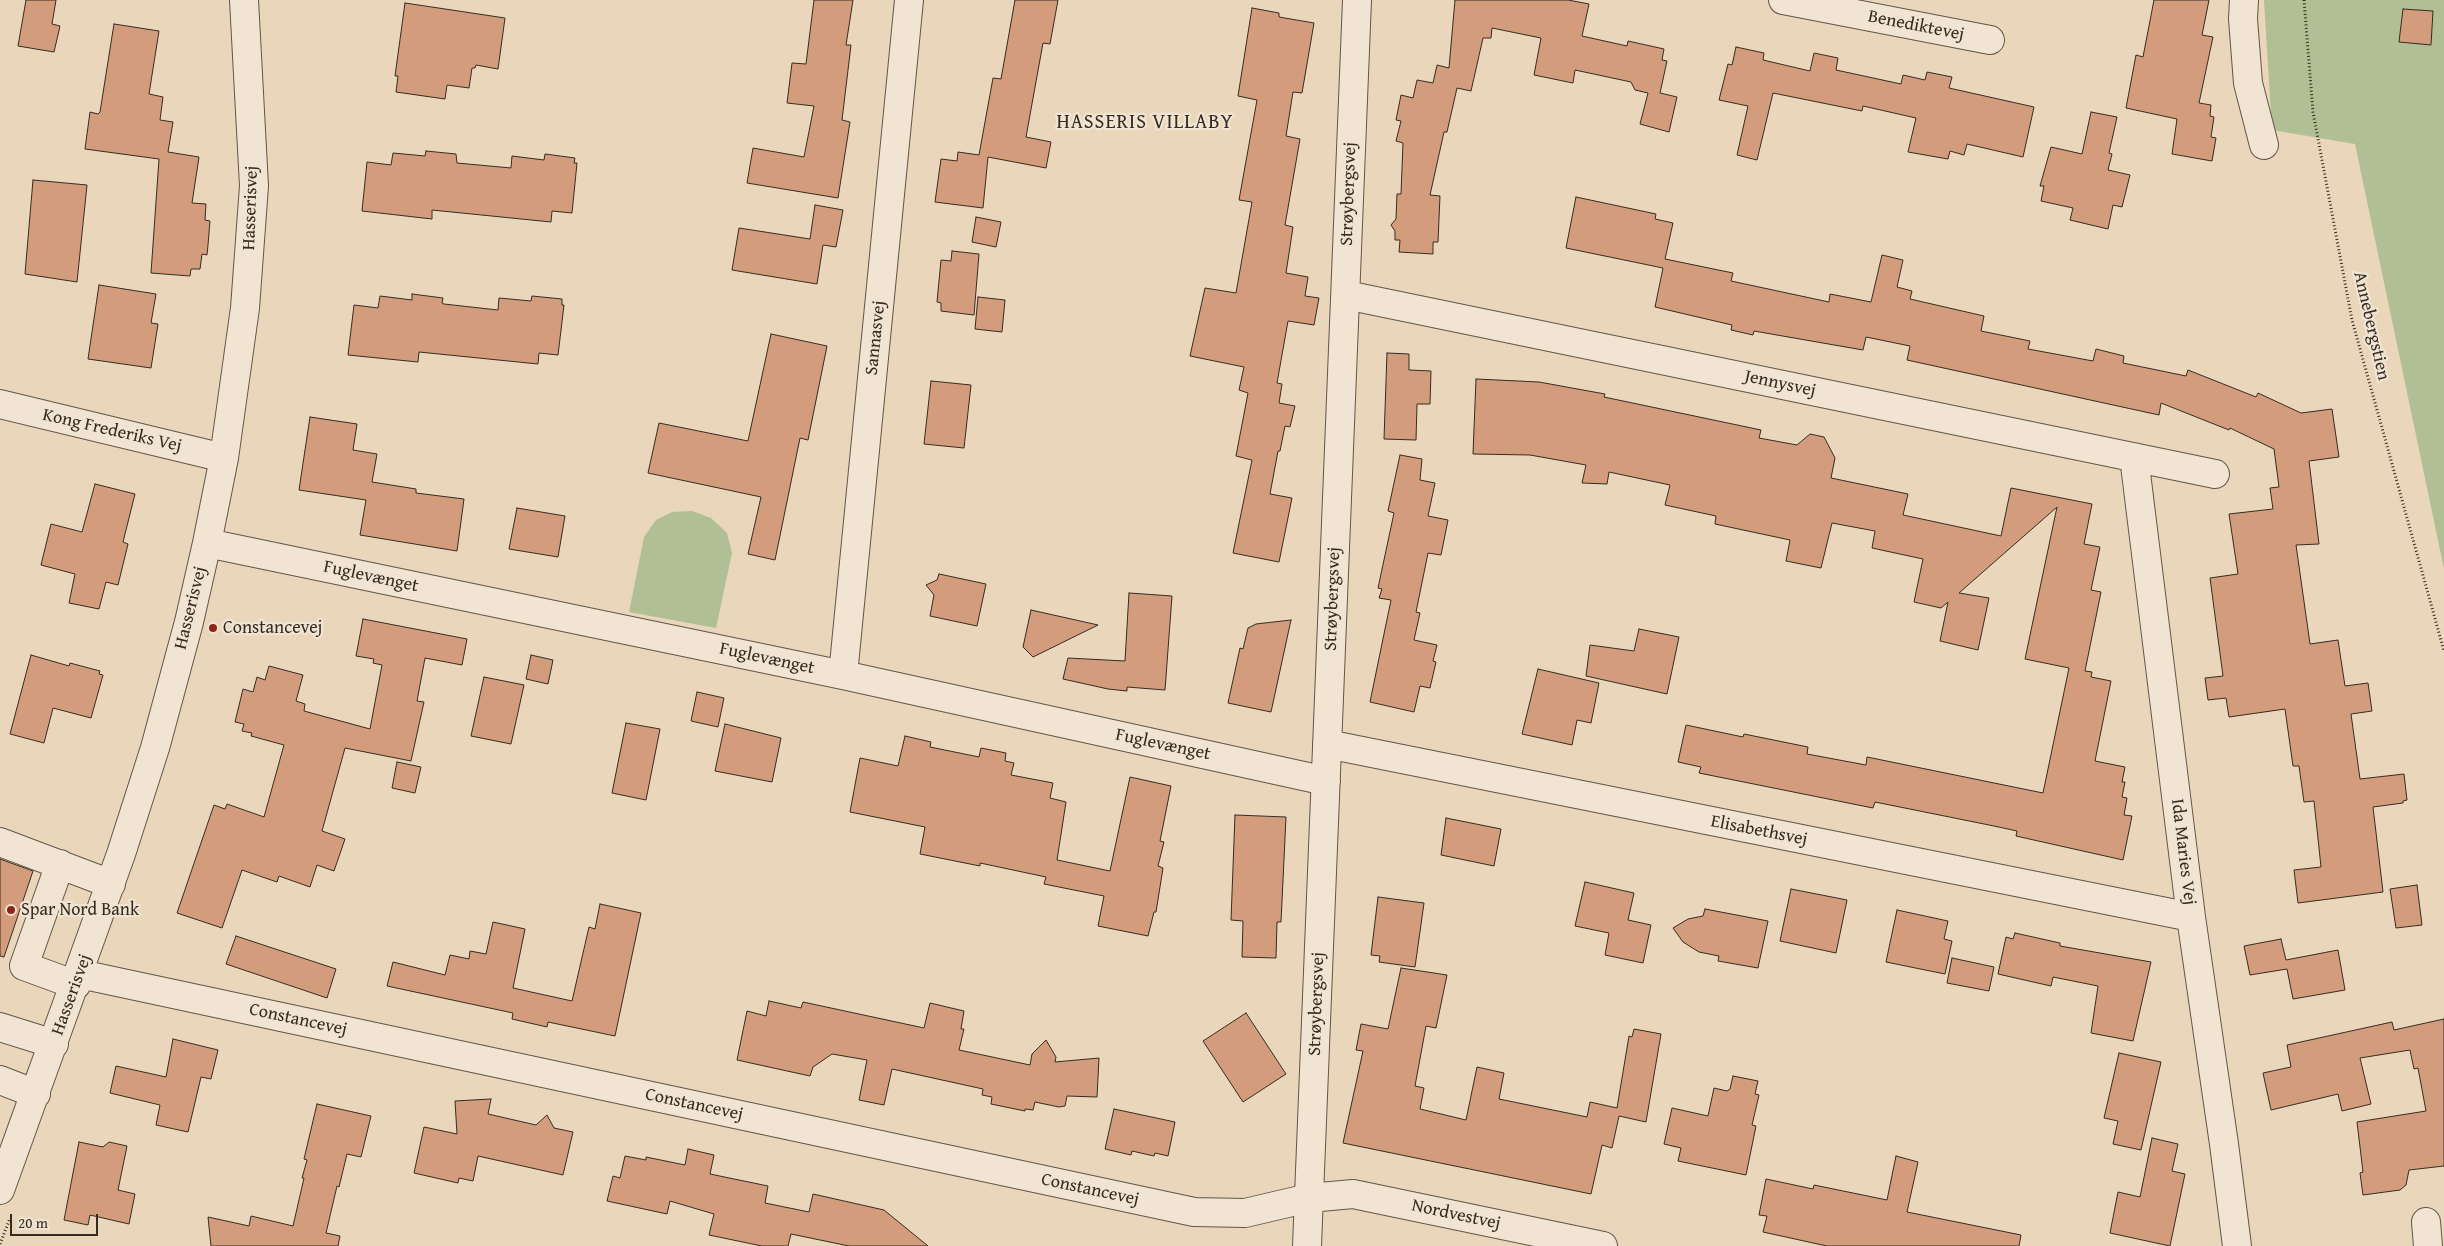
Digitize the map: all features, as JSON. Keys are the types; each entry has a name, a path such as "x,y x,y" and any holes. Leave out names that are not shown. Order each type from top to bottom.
{"street":[{"name":"Hasserisvej","path":"0,1190 78,979 155,748 189,622 207,543 224,458 245,308 254,186 244,0"},
{"name":"Sannasvej","path":"843,675 909,0"},
{"name":"Strøybergsvej","path":"1307,1246 1357,0"},
{"name":"Benediktevej","path":"1783,0 1990,40"},
{"path":"2244,0 2243,18 2248,83 2264,144"},
{"name":"Jennysvej","path":"1346,295 2215,474"},
{"name":"Kong Frederiks Vej","path":"0,404 224,458"},
{"name":"Ida Maries Vej","path":"2134,457 2191,918 2237,1246"},
{"name":"Fuglevænget","path":"207,543 843,675 1326,781"},
{"name":"Elisabethsvej","path":"1327,744 2191,918"},
{"path":"0,842 111,884"},
{"name":"Constancevej","path":"60,864 24,966 78,979 1194,1212 1245,1212 1309,1198"},
{"path":"0,1027 54,1044"},
{"path":"0,1080 36,1094"},
{"name":"Nordvestvej","path":"1309,1198 1353,1194 1603,1246"}],"path":[{"name":"Annebergstien","path":"2304,0 2313,112 2352,320 2444,651"}],"green space":[{"path":"2264,0 2444,0 2444,569 2355,144 2272,130"},
{"path":"692,511 711,518 727,533 732,553 716,628 629,612 644,537 656,520 672,512"}],"building":[{"path":"26,0 56,0 52,24 60,26 54,52 18,46"},
{"path":"814,0 853,0 846,45 851,45 842,120 850,122 838,198 747,183 753,148 804,157 814,106 787,103 792,63 806,64"},
{"path":"1015,0 1058,0 1050,44 1043,43 1026,137 1051,142 1046,168 988,157 983,208 935,202 941,159 957,161 958,152 979,155 993,78 1001,79"},
{"path":"1455,0 1568,0 1589,4 1582,36 1627,46 1628,41 1664,49 1662,60 1667,61 1660,93 1677,97 1669,132 1640,124 1648,93 1635,90 1631,82 1575,70 1573,83 1534,75 1541,38 1492,28 1491,38 1483,38 1471,91 1457,88 1447,132 1444,132 1430,195 1440,196 1438,242 1433,242 1433,254 1399,252 1400,240 1395,240 1395,231 1391,225 1396,219 1397,194 1401,194 1403,143 1396,141 1401,121 1396,120 1401,95 1413,98 1417,80 1433,83 1437,65 1449,68"},
{"path":"2154,0 2209,0 2202,35 2213,37 2199,103 2211,105 2210,116 2214,117 2211,137 2216,138 2212,161 2172,154 2177,119 2126,108 2136,55 2143,57"},
{"path":"405,3 505,18 498,69 476,65 475,68 472,68 469,88 447,85 445,99 396,92 398,76 395,76"},
{"path":"1252,8 1279,13 1279,17 1314,23 1302,93 1293,92 1286,136 1300,139 1285,225 1293,227 1286,273 1308,277 1305,296 1319,298 1314,325 1288,321 1277,383 1282,384 1279,403 1295,406 1290,427 1285,426 1270,494 1292,498 1279,562 1233,553 1252,460 1236,456 1248,393 1239,390 1244,367 1190,356 1205,288 1236,293 1252,202 1239,200 1257,100 1238,96"},
{"path":"2403,9 2433,11 2431,45 2399,42"},
{"path":"114,24 159,31 149,94 163,97 160,120 173,122 168,152 199,157 192,203 206,204 205,220 210,221 207,255 202,254 200,269 191,269 190,276 151,273 159,159 85,149 90,112 98,114 100,112"},
{"path":"1736,47 1764,53 1763,60 1810,71 1814,53 1838,58 1836,70 1901,84 1903,75 1925,80 1927,72 1952,77 1949,88 2034,107 2023,157 1967,144 1964,155 1950,151 1948,159 1908,152 1916,118 1863,106 1862,111 1773,93 1757,160 1737,155 1748,106 1719,100 1728,64 1732,65"},
{"path":"2091,112 2117,117 2109,153 2112,154 2108,170 2130,175 2122,207 2113,205 2108,229 2070,220 2073,208 2041,201 2044,186 2040,186 2051,147 2082,154"},
{"path":"426,151 456,154 457,163 511,168 512,156 544,160 545,154 575,158 574,163 577,163 572,213 552,211 551,222 432,210 432,219 362,211 367,162 391,165 393,153 425,156"},
{"path":"33,180 87,185 77,282 25,274"},
{"path":"1576,197 1656,214 1655,219 1673,223 1665,259 1733,273 1731,281 1829,302 1830,294 1871,302 1882,255 1903,260 1897,287 1912,291 1910,299 1984,316 1981,331 2030,341 2028,349 2093,361 2096,349 2124,356 2123,363 2186,376 2188,370 2256,397 2258,393 2301,413 2332,409 2339,457 2309,461 2319,544 2296,545 2310,644 2338,640 2345,686 2368,683 2372,711 2351,714 2360,779 2404,774 2407,800 2403,801 2403,803 2373,807 2383,892 2298,903 2294,870 2321,867 2314,801 2304,802 2299,766 2293,766 2285,709 2229,717 2226,698 2208,700 2205,678 2223,676 2210,578 2238,574 2229,514 2273,509 2270,488 2279,487 2274,449 2230,428 2229,430 2161,403 2159,415 1907,360 1910,346 1866,337 1863,350 1754,331 1753,335 1731,330 1732,325 1655,307 1663,268 1566,248"},
{"path":"815,205 843,210 836,247 823,245 817,284 732,270 739,228 810,239"},
{"path":"976,217 1001,222 996,247 972,242"},
{"path":"952,251 979,254 974,315 941,311 941,303 937,302 941,260 951,261"},
{"path":"99,285 156,294 151,323 158,324 151,368 88,359"},
{"path":"412,294 443,298 442,303 444,304 498,310 499,298 531,301 532,296 562,299 562,305 564,305 558,355 539,353 538,364 419,352 418,362 348,355 354,305 378,308 380,296 412,300"},
{"path":"978,297 1005,300 1002,332 975,329"},
{"path":"771,334 827,346 808,440 800,438 775,560 748,554 761,497 648,473 659,423 748,441"},
{"path":"1387,353 1409,354 1409,370 1431,371 1430,404 1417,404 1416,440 1384,439"},
{"path":"1476,379 1539,382 1605,394 1604,397 1761,430 1759,438 1797,445 1810,434 1824,437 1835,458 1831,478 1908,494 1903,515 2001,536 2011,488 2092,504 2084,544 2100,547 2091,590 2101,592 2085,671 2092,672 2091,677 2111,681 2095,761 2125,767 2122,782 2125,782 2122,797 2127,798 2124,815 2132,816 2123,860 2016,836 2017,831 1994,826 1875,802 1873,808 1699,773 1701,767 1678,762 1686,725 1743,737 1744,734 1808,747 1807,754 1866,765 1867,757 2043,793 2069,668 2025,659 2057,507 1959,593 1989,598 1978,650 1940,641 1948,602 1941,608 1914,602 1923,559 1872,548 1875,531 1832,523 1821,568 1786,561 1790,540 1715,524 1716,516 1665,505 1670,485 1609,472 1607,484 1582,483 1586,465 1530,455 1473,454"},
{"path":"931,381 971,385 964,448 924,444"},
{"path":"310,417 357,424 353,450 377,454 372,482 416,489 416,493 464,499 457,551 360,535 366,500 299,490"},
{"path":"1400,455 1422,459 1420,480 1435,483 1428,516 1448,520 1441,555 1428,553 1416,612 1420,613 1414,640 1437,645 1433,661 1436,662 1430,688 1420,686 1414,712 1370,702 1391,600 1379,598 1382,589 1378,588 1394,513 1388,511"},
{"path":"95,484 135,494 123,542 128,544 118,585 106,582 99,609 69,603 75,574 41,565 51,524 82,532"},
{"path":"517,508 565,516 558,557 509,549"},
{"path":"939,574 986,584 977,626 930,616 934,595 926,585 937,580"},
{"path":"1129,593 1172,596 1165,690 1127,687 1127,691 1108,689 1063,679 1068,658 1125,661"},
{"path":"1031,610 1098,625 1033,657 1023,647"},
{"path":"363,619 467,639 462,665 425,658 417,701 424,702 411,761 345,748 322,831 345,839 334,871 317,865 310,887 279,876 277,882 242,870 222,928 177,913 214,805 225,809 227,804 264,817 284,745 251,736 252,733 242,731 244,724 235,722 243,689 253,692 257,677 265,680 269,666 303,675 296,701 305,704 304,711 370,729 382,665 373,663 374,659 356,656"},
{"path":"1291,620 1271,712 1228,703 1240,648 1243,649 1248,628 1256,624"},
{"path":"1639,629 1679,637 1667,694 1586,676 1590,645 1634,651"},
{"path":"31,655 69,666 70,663 100,671 99,674 103,675 91,718 53,708 44,743 10,734"},
{"path":"531,655 553,660 548,684 526,679"},
{"path":"1538,669 1599,683 1591,723 1577,720 1572,745 1522,734"},
{"path":"484,677 524,685 511,744 471,736"},
{"path":"697,692 724,698 718,727 691,721"},
{"path":"626,723 660,729 646,800 612,793"},
{"path":"725,724 781,738 772,782 715,771"},
{"path":"905,736 931,742 930,747 979,757 981,748 1006,753 1005,761 1014,763 1011,775 1053,783 1050,798 1066,802 1057,860 1110,871 1130,777 1171,786 1160,841 1164,842 1158,866 1163,868 1156,912 1154,912 1148,936 1098,926 1104,896 1044,884 1046,877 980,863 980,866 920,854 925,827 850,812 860,758 898,766"},
{"path":"397,762 421,767 415,793 392,788"},
{"path":"1235,815 1286,817 1281,922 1277,922 1276,958 1242,957 1243,921 1231,920"},
{"path":"1446,818 1501,829 1494,866 1441,855"},
{"path":"0,859 33,871 4,957 0,956"},
{"path":"1585,882 1634,893 1628,920 1651,925 1643,963 1605,955 1609,933 1575,926"},
{"path":"2417,885 2422,925 2396,928 2390,889"},
{"path":"1791,889 1847,900 1836,953 1780,941"},
{"path":"1378,897 1424,903 1415,967 1379,962 1380,956 1371,955"},
{"path":"600,904 641,913 615,1036 548,1022 547,1027 512,1019 513,1013 387,986 393,962 445,975 450,955 469,959 470,951 486,954 493,922 525,929 513,988 572,1001 589,927 595,929"},
{"path":"1705,909 1768,921 1758,968 1718,961 1719,956 1699,952 1683,942 1673,928 1688,919 1703,916"},
{"path":"1897,910 1948,921 1944,939 1952,941 1945,974 1886,962"},
{"path":"2015,933 2060,943 2060,946 2151,962 2133,1041 2091,1033 2098,986 2053,977 2051,986 1998,974 2006,937 2013,939"},
{"path":"236,936 336,969 327,998 226,964"},
{"path":"2281,939 2286,960 2338,950 2345,990 2293,999 2287,969 2250,975 2244,946"},
{"path":"1952,958 1994,967 1989,991 1947,983"},
{"path":"1401,968 1447,975 1436,1028 1426,1026 1415,1086 1424,1088 1420,1109 1466,1120 1477,1067 1504,1073 1499,1099 1587,1117 1590,1102 1617,1108 1629,1036 1632,1037 1634,1029 1661,1034 1646,1122 1619,1116 1612,1148 1602,1145 1591,1194 1343,1143 1363,1051 1356,1050 1361,1024 1388,1029"},
{"path":"769,1001 801,1008 803,1002 924,1028 930,1003 964,1011 961,1029 964,1029 959,1050 1030,1065 1032,1054 1046,1040 1056,1057 1055,1062 1099,1058 1097,1097 1067,1096 1065,1106 1059,1107 1035,1102 1033,1110 1025,1109 1025,1111 991,1104 992,1097 982,1095 983,1089 892,1069 884,1105 859,1100 867,1060 832,1054 813,1067 810,1076 737,1060 747,1011 766,1016"},
{"path":"1246,1013 1286,1074 1243,1102 1203,1041"},
{"path":"2444,1019 2444,1166 2409,1170 2406,1185 2400,1190 2363,1195 2360,1173 2363,1172 2357,1122 2426,1111 2418,1068 2414,1069 2410,1050 2360,1058 2371,1104 2342,1111 2338,1094 2271,1110 2263,1073 2291,1067 2287,1045 2392,1022 2394,1030"},
{"path":"173,1039 218,1050 211,1079 201,1077 188,1132 156,1125 160,1105 110,1093 116,1066 166,1077"},
{"path":"2119,1053 2161,1062 2141,1150 2113,1144 2118,1121 2104,1118"},
{"path":"1733,1076 1758,1081 1755,1094 1759,1095 1752,1125 1756,1126 1746,1175 1678,1161 1681,1148 1664,1144 1672,1108 1708,1116 1714,1088 1727,1091 1730,1089"},
{"path":"491,1099 488,1114 536,1125 547,1115 554,1128 573,1132 563,1175 478,1156 473,1181 459,1178 458,1183 414,1173 424,1127 457,1134 455,1101"},
{"path":"317,1104 371,1116 361,1157 347,1154 339,1187 337,1186 326,1233 340,1236 338,1246 211,1246 208,1217 249,1226 251,1216 293,1226 307,1160 304,1159"},
{"path":"1114,1109 1175,1122 1168,1156 1155,1153 1154,1156 1132,1151 1131,1155 1105,1149"},
{"path":"2152,1138 2178,1144 2172,1171 2185,1174 2170,1246 2110,1233 2118,1192 2140,1197"},
{"path":"79,1142 103,1147 109,1142 127,1146 118,1190 135,1194 129,1224 90,1215 88,1225 64,1220"},
{"path":"688,1149 714,1155 710,1174 768,1186 765,1203 809,1212 813,1194 884,1210 928,1246 849,1246 791,1234 788,1246 762,1246 709,1235 714,1214 670,1201 667,1214 607,1201 613,1176 620,1178 625,1156 646,1160 646,1157 685,1165"},
{"path":"1896,1156 1918,1162 1907,1212 2021,1235 2019,1246 1827,1246 1763,1232 1767,1216 1759,1215 1766,1179 1813,1189 1814,1185 1887,1200"}],"place":[{"name":"Constancevej","path":"213,628"},
{"name":"Spar Nord Bank","path":"11,910"}],"district":[{"name":"HASSERIS VILLABY","path":"1145,123"}]}
